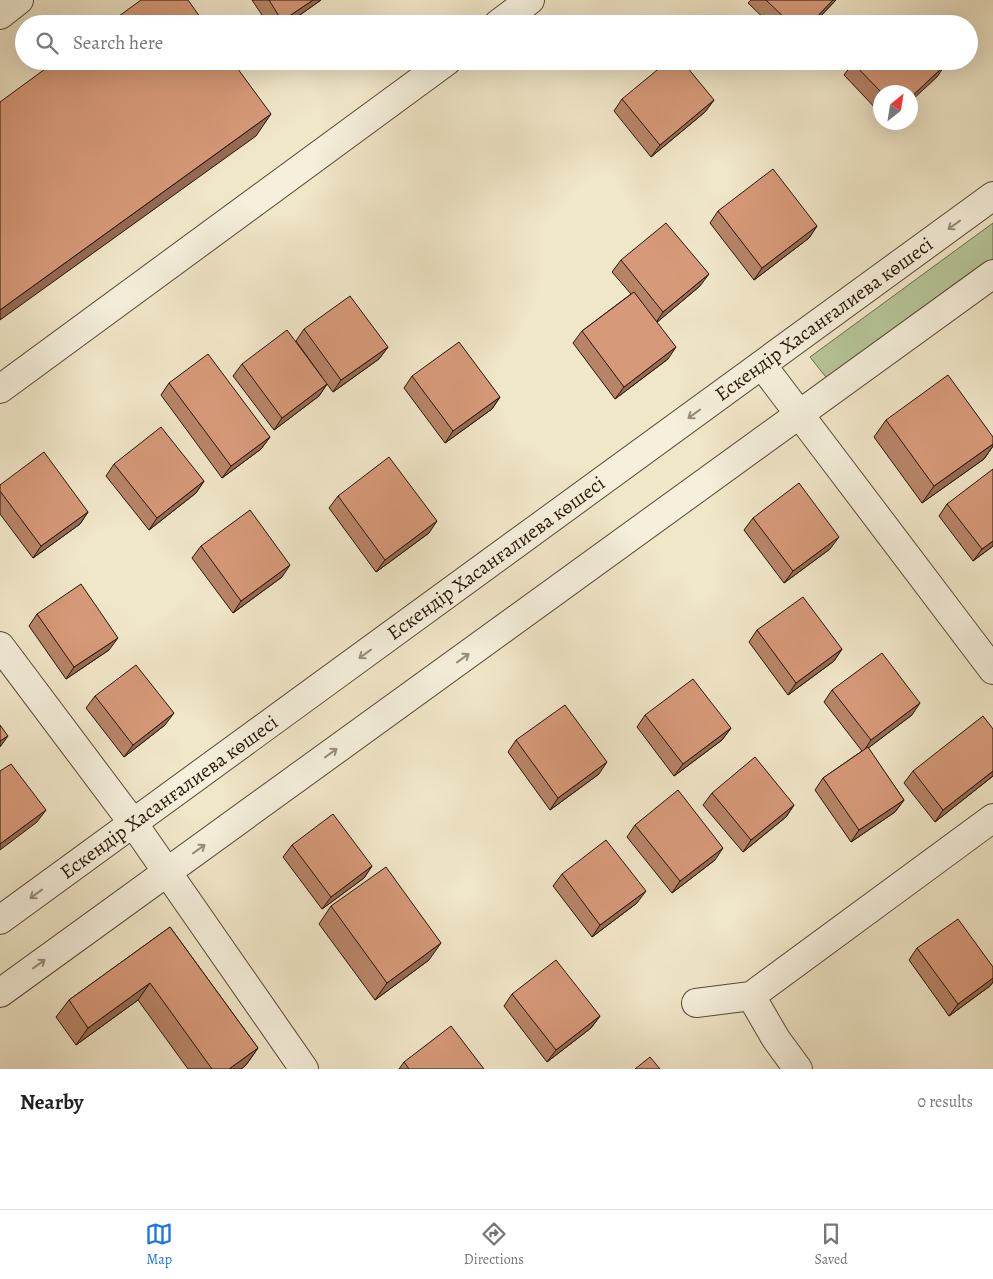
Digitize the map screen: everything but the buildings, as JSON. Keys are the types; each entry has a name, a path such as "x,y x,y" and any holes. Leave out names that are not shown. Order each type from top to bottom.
{"street":[{"path":"0,15 20,0"},
{"path":"510,15 530,0"},
{"path":"0,389 435,70"},
{"name":"Ескендір Хасанғалиева көшесі","path":"0,920 993,196"},
{"path":"0,993 993,274"},
{"path":"762,365 801,414 993,670"},
{"path":"0,646 133,823 304,1069"},
{"path":"696,1002 751,996 993,818"},
{"path":"751,996 776,1039 798,1069"}],"green space":[{"path":"993,223 993,261 829,381 810,357"}]}
